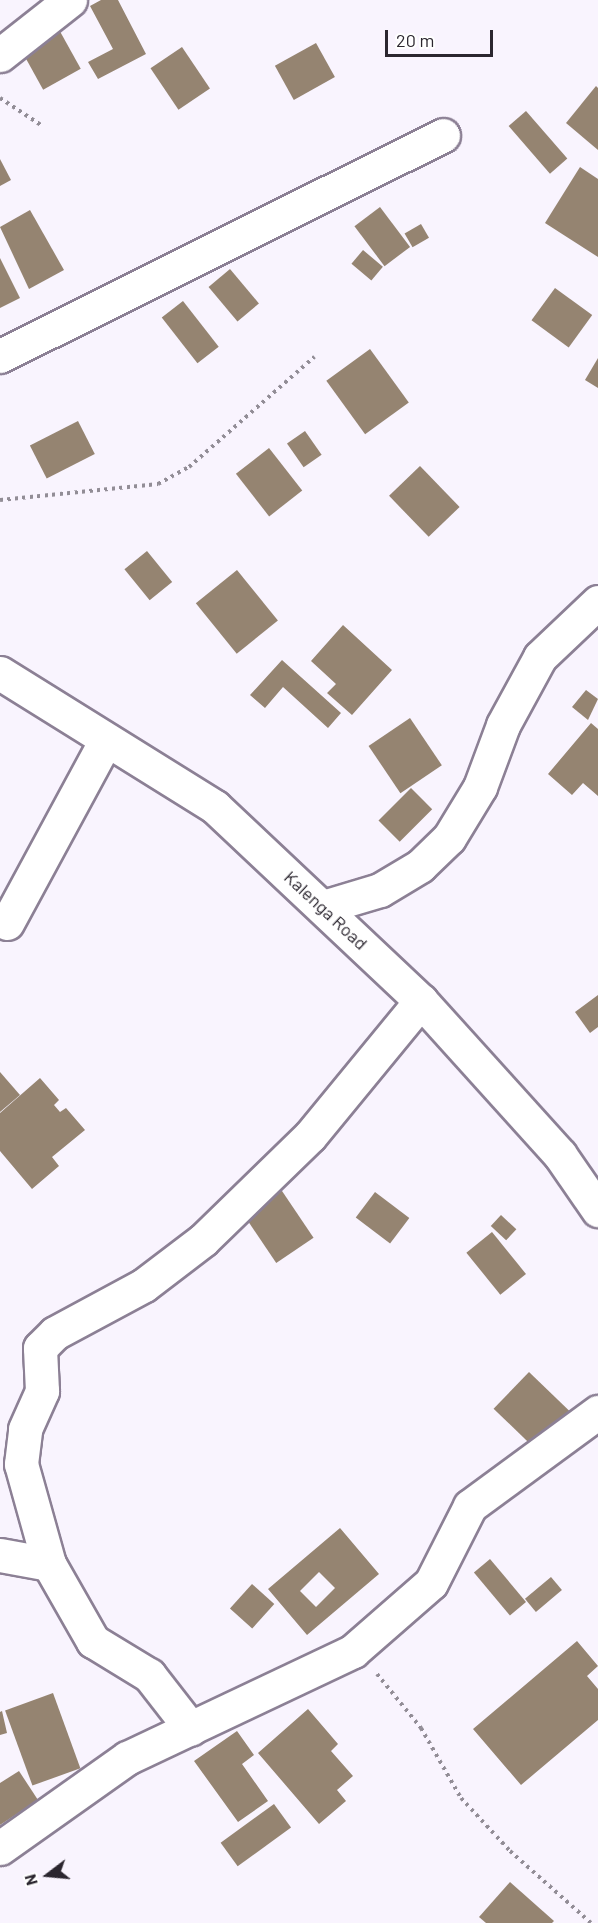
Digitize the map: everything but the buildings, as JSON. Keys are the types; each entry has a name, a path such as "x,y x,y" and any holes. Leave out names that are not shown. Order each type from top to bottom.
{"street":[{"path":"0,55 70,0"},
{"path":"0,356 443,135"},
{"path":"323,907 380,890 420,866 449,838 480,787 503,725 540,657 598,602"},
{"name":"Kalenga Road","path":"0,674 105,742 215,807 421,1001 560,1155 598,1210"},
{"path":"7,923 105,742"},
{"path":"191,1729 149,1675 93,1641 49,1564 21,1464 26,1429 42,1391 40,1348 55,1333 144,1285 202,1240 310,1136 421,1001"},
{"path":"0,1848 127,1758 191,1729 281,1681 353,1651 431,1583 470,1506 598,1412"},
{"path":"0,1555 49,1564"}],"path":[{"path":"0,98 41,125"},
{"path":"0,500 158,484 189,467 274,387 314,357"},
{"path":"353,1651 399,1694 461,1798 488,1828 591,1923"}]}
